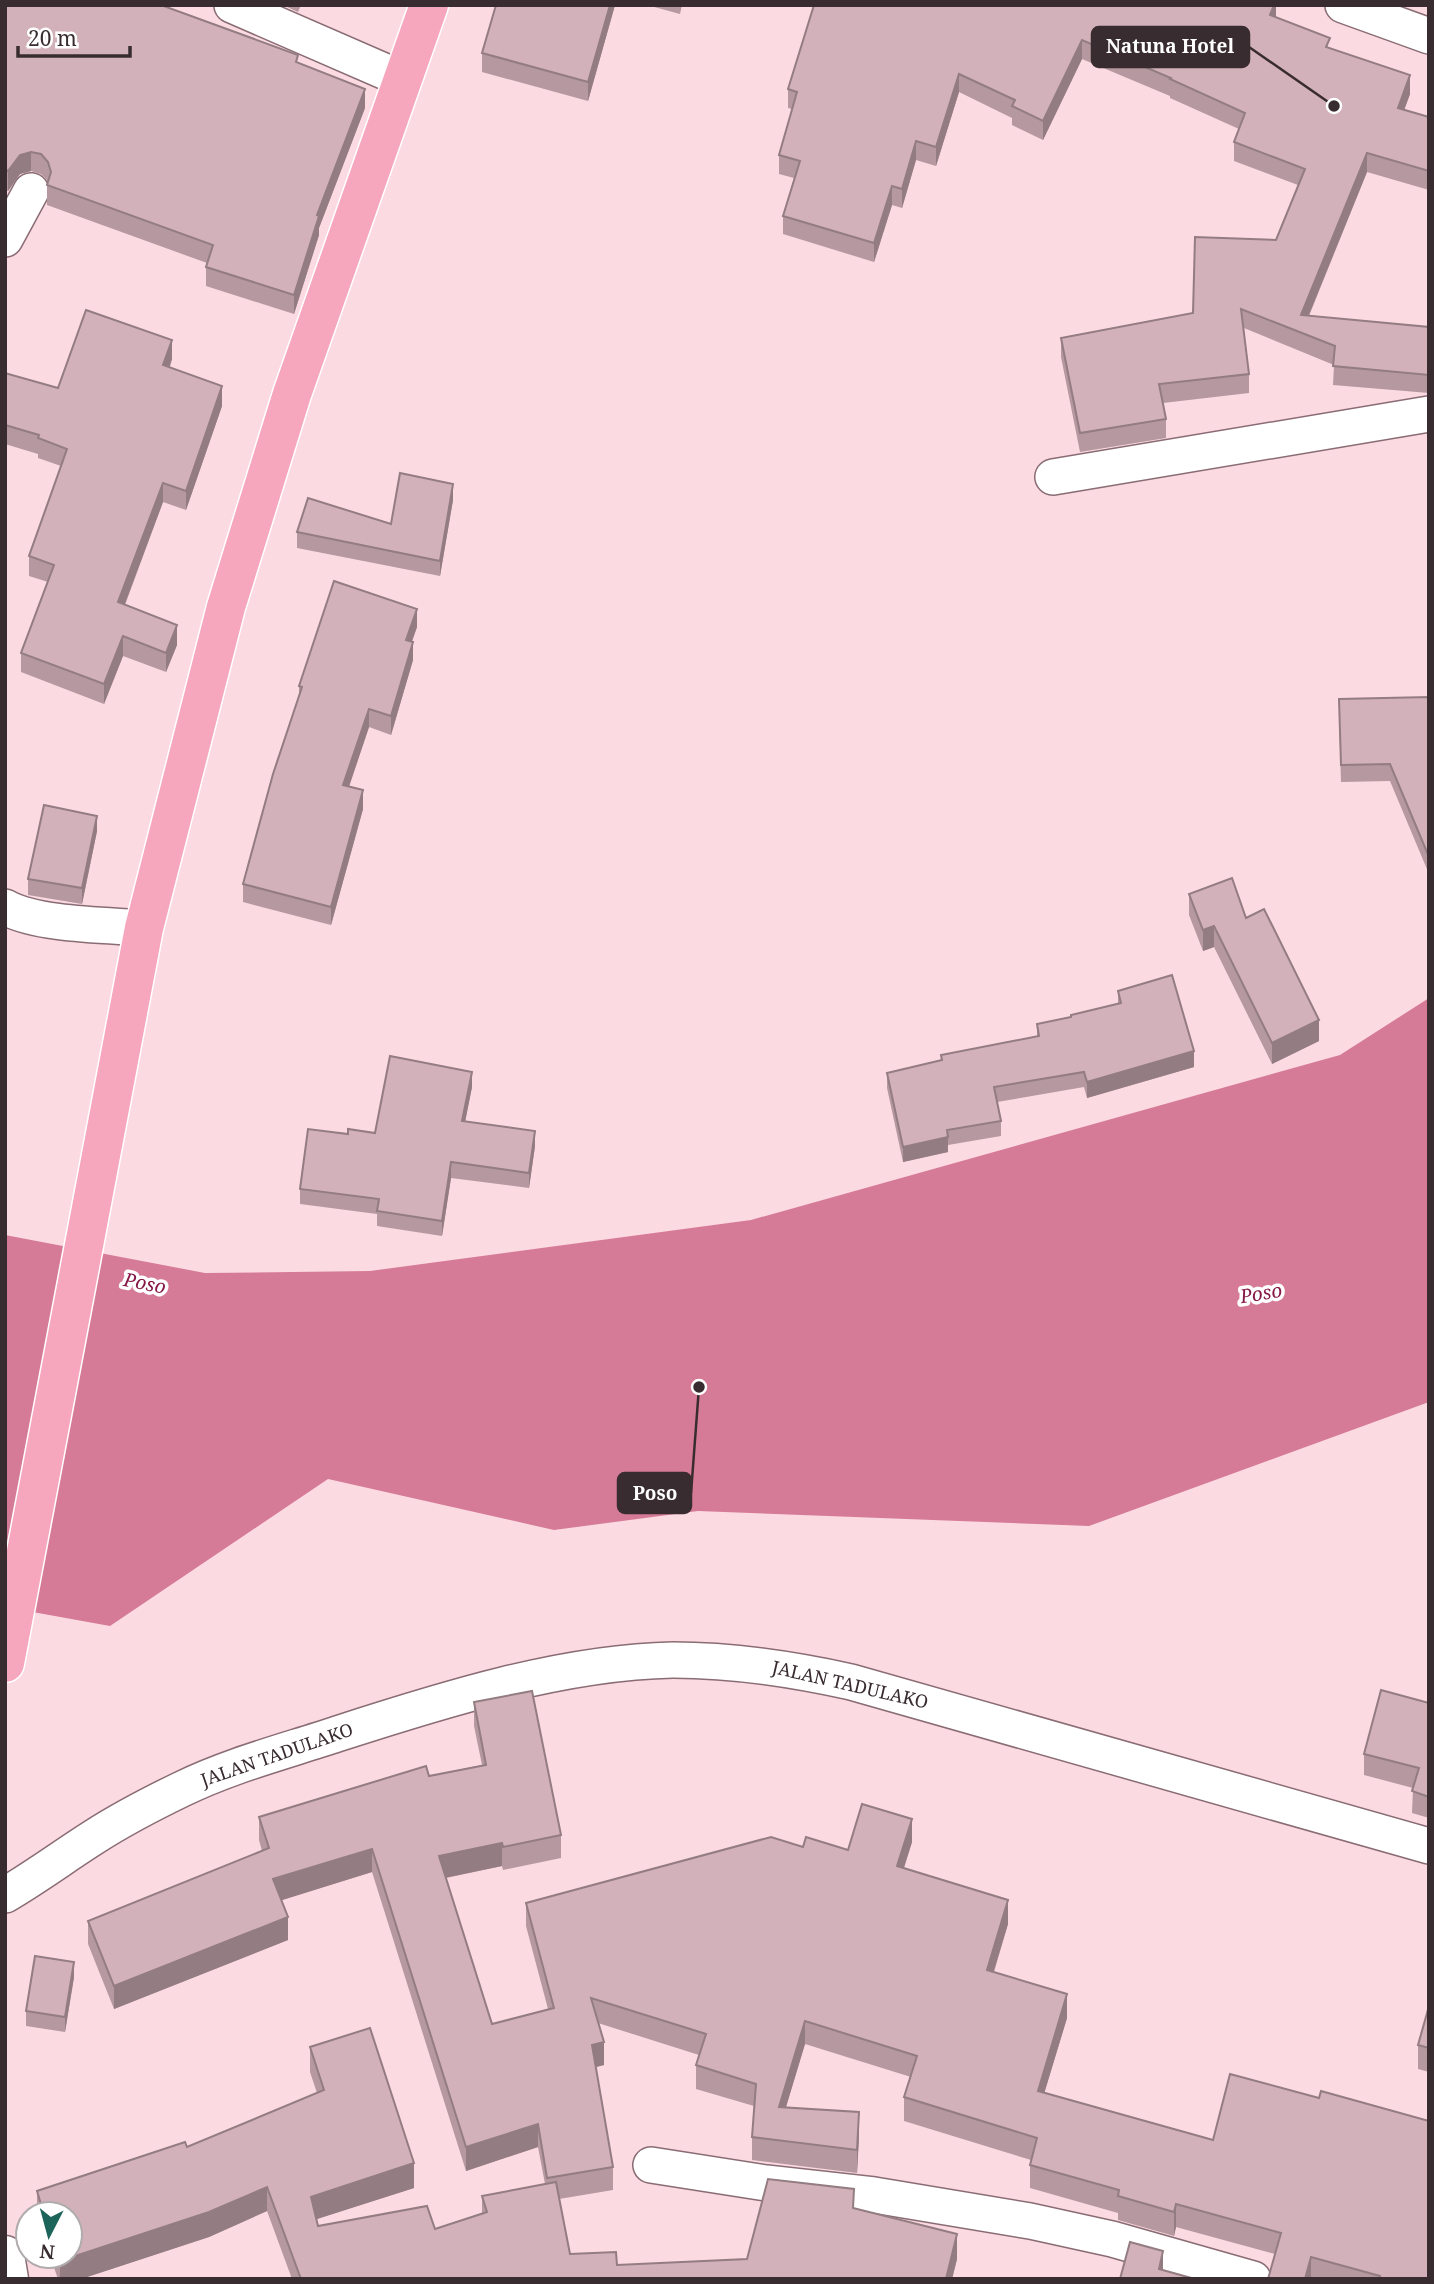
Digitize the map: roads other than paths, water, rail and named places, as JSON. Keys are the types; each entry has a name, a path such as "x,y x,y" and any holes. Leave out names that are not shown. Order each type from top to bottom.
{"highway":[{"path":"5,1663 144,928 230,593 292,394 429,5"}],"main road":[{"path":"5,2256 9,2279"}],"street":[{"path":"232,5 402,79"},
{"path":"1343,5 1429,36"},
{"path":"5,239 31,191"},
{"path":"1053,477 1429,414"},
{"path":"5,907 47,920 144,928"},
{"name":"JALAN TADULAKO","path":"5,1895 95,1836 141,1810 185,1787 233,1768 394,1715 520,1682 604,1665 672,1660 780,1667 851,1682 1429,1846"},
{"path":"652,2165 766,2183 874,2195 1030,2221 1112,2239 1253,2279"}],"water":[{"path":"1429,998 1429,1402 1089,1526 698,1511 554,1530 328,1479 110,1626 5,1607 5,1235 205,1273 370,1271 751,1220 1340,1055"}],"place":[{"name":"Natuna Hotel","path":"1334,106"},
{"name":"Poso","path":"699,1387"}]}
